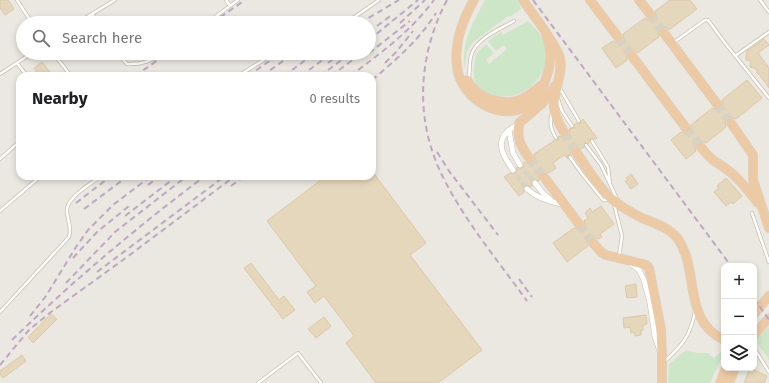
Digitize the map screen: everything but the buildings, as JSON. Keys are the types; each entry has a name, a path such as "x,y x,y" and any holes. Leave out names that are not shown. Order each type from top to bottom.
{"highway":[{"path":"474,0 464,21 456,58 458,73 467,90 482,105 503,110 514,110 522,108 536,99 542,90 549,70 551,55 546,34"},
{"path":"523,0 558,52 560,65 554,104 556,116 564,132"},
{"path":"590,0 618,37"},
{"path":"639,0 650,14"},
{"path":"664,33 717,104"},
{"path":"459,39 460,63 463,73 469,84 478,93 491,100 506,102 520,99 528,95 545,81"},
{"path":"632,56 686,128"},
{"path":"529,158 521,147 517,135 519,123 545,100 558,83"},
{"path":"731,123 753,156 753,179 766,209 768,225"},
{"path":"701,148 708,157 730,171 766,209"},
{"path":"573,154 613,200 640,217 668,230 677,238 686,255 698,314 710,332 721,338"},
{"path":"544,177 579,224"},
{"path":"593,243 606,255 643,264 650,268 661,329 662,383"},
{"path":"757,310 769,296"},
{"path":"757,332 769,318"},
{"path":"720,383 725,371"},
{"path":"729,383 734,371"}],"street":[{"path":"513,170 506,160 503,152 502,139 509,130 519,123"},
{"path":"509,130 513,153 520,165"},
{"path":"535,184 553,201"},
{"path":"527,189 532,194 566,207"}],"lane":[{"path":"17,0 27,16"},
{"path":"89,16 115,0"},
{"path":"226,0 230,6"},
{"path":"216,16 238,0"},
{"path":"356,16 379,0"},
{"path":"760,0 769,12"},
{"path":"672,44 705,20 708,20 769,98"},
{"path":"469,84 471,55 476,46 514,21"},
{"path":"735,56 769,32"},
{"path":"0,74 22,60"},
{"path":"58,60 68,72"},
{"path":"123,60 127,64 137,64 154,60"},
{"path":"244,72 264,60"},
{"path":"17,63 24,72"},
{"path":"558,83 579,121"},
{"path":"558,83 562,111 572,126"},
{"path":"554,104 550,122 551,129 556,138"},
{"path":"592,141 608,167 611,188"},
{"path":"0,159 16,145"},
{"path":"586,145 601,165 611,188 624,207"},
{"path":"0,211 36,180"},
{"path":"0,312 69,237 71,230 67,213 67,205 72,198 96,180"},
{"path":"613,200 622,236 618,258"},
{"path":"752,213 769,262"},
{"path":"662,359 686,340 694,322 696,306"},
{"path":"258,383 298,353 321,383"},
{"path":"757,353 769,372"}],"shaded area":[{"path":"0,0 769,0 769,383 0,383"}],"green space":[{"path":"485,0 518,0 521,9 510,17 508,16 472,43 467,51 465,68 464,50 466,41"},
{"path":"528,21 541,36 546,51 545,64 540,76 532,86 521,93 509,96 496,96 479,88 474,80 476,54 486,44 494,53 486,60 489,64 507,49 504,45 496,51 488,41 500,32 503,35"},
{"path":"769,327 769,360 757,343 757,338"},
{"path":"686,350 697,353 708,353 714,358 721,352 721,359 710,383 668,383 669,364"}],"tunnel":[{"path":"650,14 664,33"},
{"path":"618,37 632,56"},
{"path":"717,104 731,123"},
{"path":"686,128 701,147"},
{"path":"564,132 576,152"},
{"path":"529,158 544,177"},
{"path":"520,165 535,183"},
{"path":"513,170 527,189"},
{"path":"579,224 593,243"}],"railway":[{"path":"222,16 245,0"},
{"path":"372,16 399,0"},
{"path":"376,34 418,0"},
{"path":"400,23 425,0"},
{"path":"376,56 405,32 425,12 434,0"},
{"path":"447,0 437,22 425,67 423,90 424,113 428,136 435,159 454,197 473,228 527,301"},
{"path":"533,0 729,263"},
{"path":"376,76 415,41 436,13"},
{"path":"376,27 393,14"},
{"path":"376,48 410,21"},
{"path":"385,63 413,31"},
{"path":"141,72 158,60"},
{"path":"254,72 272,60"},
{"path":"268,72 285,60"},
{"path":"289,72 306,60"},
{"path":"306,72 323,60"},
{"path":"328,63 332,60"},
{"path":"325,72 342,60"},
{"path":"336,72 353,60"},
{"path":"355,72 371,60"},
{"path":"437,152 449,171 498,235"},
{"path":"76,203 106,180"},
{"path":"84,209 123,180"},
{"path":"30,316 46,296 88,230 113,205 146,180"},
{"path":"148,185 155,180"},
{"path":"125,216 172,180"},
{"path":"66,283 115,232 182,180"},
{"path":"12,340 106,255 200,180"},
{"path":"97,272 220,180"},
{"path":"0,365 29,330 51,312 230,180"},
{"path":"231,186 239,180"},
{"path":"73,258 97,232 129,206"},
{"path":"519,279 532,297"},
{"path":"755,299 769,320"}]}
